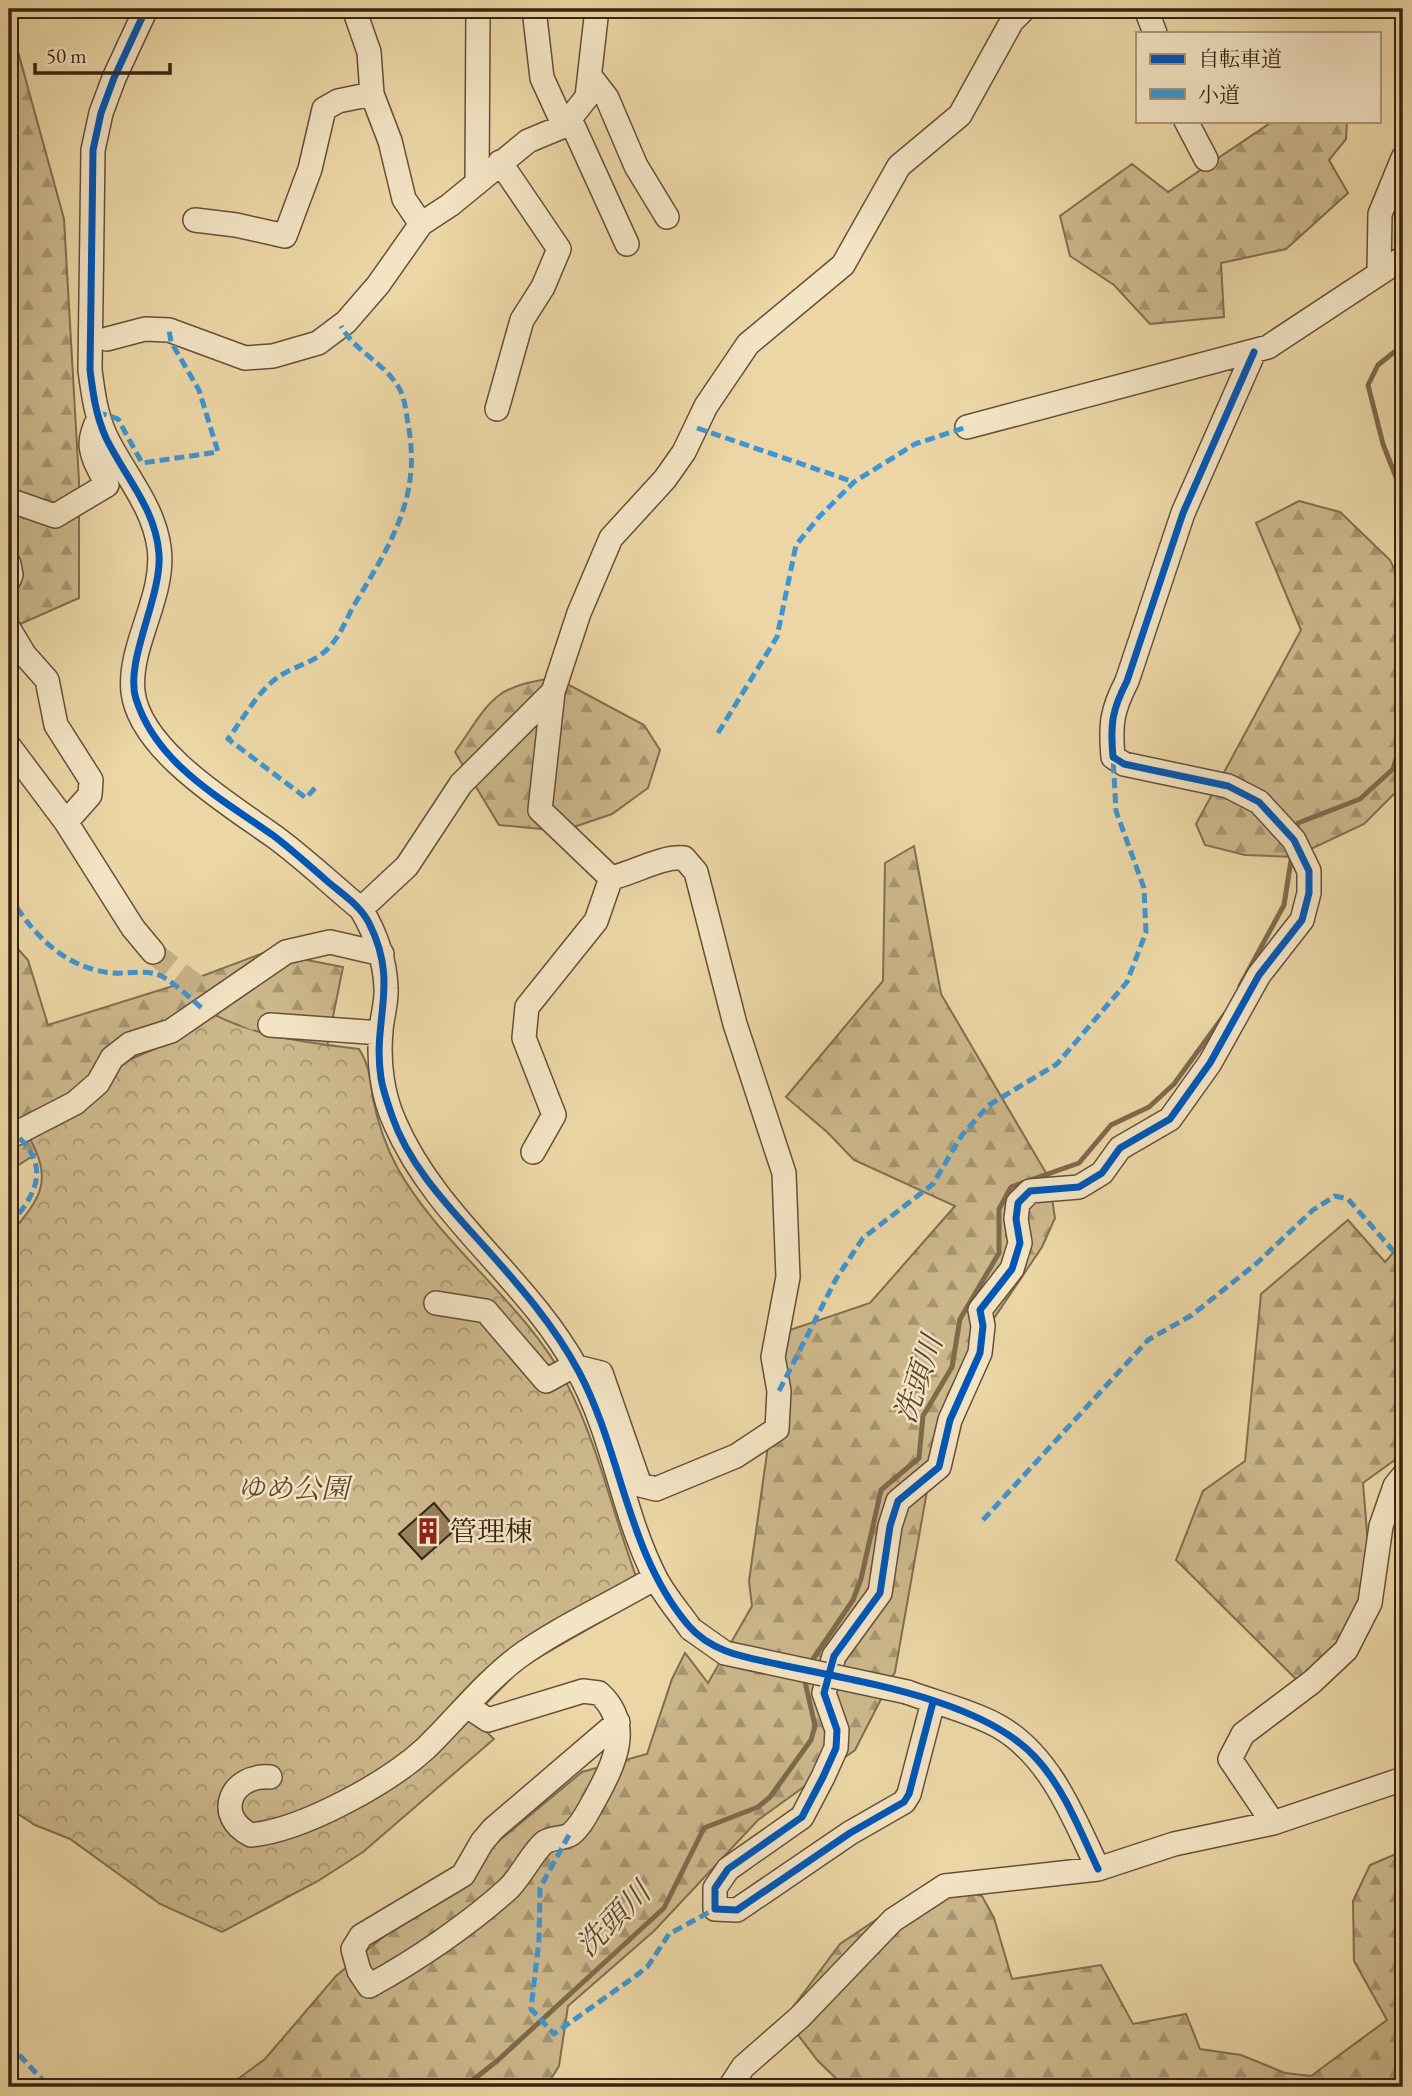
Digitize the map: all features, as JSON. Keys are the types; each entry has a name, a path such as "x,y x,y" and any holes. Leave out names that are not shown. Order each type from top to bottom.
{"street":[{"path":"146,9 114,78 101,113 93,150 90,370 99,418 152,517 159,547 160,572 135,667 133,693 146,724 165,751 209,793 276,838 361,909 382,954 387,991 381,1033 381,1077 394,1121 412,1158 449,1207 533,1302 576,1366 596,1407 638,1534 656,1578 691,1629 725,1653 907,1692 998,1727 1036,1757 1068,1805 1098,1869"},
{"path":"354,9 369,52 372,94 390,141 404,199 421,224"},
{"path":"477,183 478,9"},
{"path":"534,9 542,78 567,122 627,244"},
{"path":"107,339 145,329 169,330 200,339 245,358 274,356 318,343 346,322 378,285 421,224 528,141 567,122 587,97 597,9"},
{"path":"611,878 540,810 553,692 579,613 611,537 665,479 684,452 706,405 748,344 843,265 899,166 960,116 1012,22 1024,9"},
{"path":"1146,9 1155,32"},
{"path":"590,75 607,98 636,166 667,217"},
{"path":"195,220 236,225 285,236 310,169 324,110 338,101 372,94"},
{"path":"1187,122 1206,159"},
{"path":"1379,272 1380,214 1403,158"},
{"path":"496,409 522,320 543,287 559,249 500,162"},
{"path":"967,427 1268,347 1403,258"},
{"path":"933,1702 909,1794 904,1802 850,1833 737,1910 715,1909 715,1888 728,1869 802,1817 823,1777 835,1748 837,1730 824,1693 834,1656 880,1593 890,1526 898,1501 939,1467 950,1420 979,1353 983,1326 981,1310 1012,1269 1020,1243 1018,1203 1030,1191 1079,1187 1102,1173 1120,1149 1170,1119 1210,1063 1259,975 1301,920 1309,893 1309,871 1294,840 1259,802 1228,786 1124,764 1113,757 1110,727 1114,705 1127,681 1182,513 1254,352"},
{"path":"9,500 55,516 107,485 90,447 89,436 99,418"},
{"path":"9,564 9,580"},
{"path":"9,629 24,654 47,680 56,725 91,780 90,795 65,822"},
{"path":"361,909 407,866 461,784 553,692"},
{"path":"9,746 65,822 133,928 153,952"},
{"path":"436,1303 486,1311 546,1381 576,1366 601,1373 639,1485 656,1489 736,1456 777,1429 779,1391 773,1357 788,1277 784,1173 735,1024 696,872 684,858 674,857 633,873 611,878"},
{"path":"533,1152 554,1115 524,1038 527,1007 596,921 611,878"},
{"path":"9,1134 15,1135 75,1103 98,1083 112,1058 130,1044 171,1031 286,953 330,942 382,954"},
{"path":"270,1026 381,1033"},
{"path":"1273,1823 1230,1759 1243,1734 1312,1682 1346,1650 1370,1603 1381,1526 1395,1486 1403,1476"},
{"path":"270,1777 257,1776 246,1780 234,1790 229,1802 230,1812 251,1835 266,1833 310,1816 376,1784 424,1749 517,1659 656,1578"},
{"path":"467,1706 488,1720 592,1690 605,1698 618,1723 620,1735 613,1767 582,1822 569,1835 545,1842 524,1872 498,1897 461,1927 369,1986 359,1971 353,1949 361,1936 463,1875 478,1848 493,1829 618,1723"},
{"path":"730,2087 743,2067 800,2017 893,1920 946,1886 1098,1869 1174,1844 1273,1823 1403,1779"}],"green space":[{"path":"9,19 64,219 79,481 79,598 9,629"},
{"path":"1272,122 1347,122 1346,139 1329,160 1348,193 1286,249 1221,263 1224,317 1150,324 1114,285 1070,256 1060,216 1132,164 1168,192"},
{"path":"1299,501 1340,512 1390,560 1403,587 1403,776 1399,789 1364,824 1294,857 1245,855 1205,845 1196,824 1301,630 1256,523"},
{"path":"556,678 644,725 660,750 648,788 612,814 562,831 499,825 455,752 485,708 505,691 518,685"},
{"path":"914,846 941,994 1049,1178 1055,1218 1042,1247 972,1351 927,1491 895,1672 855,1750 758,1820 654,1931 568,2006 559,2066 546,2087 227,2087 265,2059 336,1976 582,1772 647,1754 672,1679 685,1653 708,1683 752,1606 749,1581 784,1332 870,1303 955,1206 854,1160 827,1132 786,1097 883,981 885,863"},
{"path":"9,939 28,960 48,1025 189,981 266,952 343,967 313,1116 141,1088 9,1171"},
{"name":"ゆめ公園","path":"213,1014 266,1034 359,1049 367,1067 380,1126 398,1169 416,1198 528,1326 566,1382 589,1434 644,1597 522,1667 472,1718 494,1739 363,1852 318,1881 222,1932 160,1904 70,1839 35,1825 9,1808 9,1235 30,1210 40,1188 42,1176 27,1133 129,1060 170,1042"},
{"path":"1348,1220 1385,1262 1403,1242 1403,1454 1363,1483 1372,1594 1304,1687 1176,1560 1203,1491 1245,1461 1261,1294"},
{"path":"1403,1851 1403,2087 845,2087 818,2061 785,2018 840,1944 932,1882 982,1896 994,1918 1012,1979 1101,1965 1133,2024 1186,2014 1200,2049 1241,2055 1285,2073 1311,2076 1387,2020 1354,1961 1353,1901 1370,1865"}],"building":[{"name":"管理棟","path":"434,1503 456,1529 422,1559 399,1534"}],"waterway":[{"name":"洗頭川","path":"1403,345 1378,365 1368,385 1383,444 1403,495"},
{"name":"洗頭川","path":"1296,831 1298,823 1360,799 1393,769 1403,736"},
{"name":"洗頭川","path":"1240,986 1284,905 1292,854"},
{"name":"洗頭川","path":"809,1665 853,1600 861,1579 881,1490 919,1458 923,1416 952,1367 960,1319 999,1253 999,1209 1011,1187 1079,1163 1111,1125 1149,1107 1174,1084 1225,1014"},
{"name":"洗頭川","path":"464,2087 497,2061 664,1908 704,1828 758,1807 770,1797 811,1740 815,1726 804,1677"}],"tunnel":[{"path":"153,952 208,994 270,1025"}],"marked path":[{"path":"315,788 306,798 228,739 267,687 283,674 327,650 336,639 392,539 407,496 411,450 401,392 386,371 354,343 341,326"},
{"path":"97,412 118,419 142,463 218,452 199,390 171,342 169,330"},
{"path":"718,733 777,637 796,545 854,482 915,444 967,427"},
{"path":"697,428 854,482"},
{"path":"779,1391 836,1279 863,1238 933,1184 962,1135 989,1105 1057,1064 1127,982 1146,932 1144,888 1116,811 1113,757"},
{"path":"9,895 39,936 65,957 96,970 156,974 174,984 204,1010"},
{"path":"9,1225 27,1203 36,1181 33,1158 15,1134"},
{"path":"983,1520 1148,1340 1192,1315 1257,1263 1313,1210 1335,1196 1348,1199 1403,1262"},
{"path":"569,1835 540,1888 539,1940 531,2009 554,2034 648,1966 669,1934 715,1909"},
{"path":"9,2044 49,2087"}],"cycle path":[{"path":"146,9 114,78 101,113 93,150 90,370 95,405 106,438 146,508 157,538 159,554 155,590 135,667 136,699 146,722 175,762 213,794 281,841 350,900 369,923 383,965 379,1057 381,1078 399,1134 431,1185 522,1290 569,1355 594,1403 651,1566 688,1625 707,1642 729,1652 914,1695 950,1706 1011,1737 1035,1757 1055,1782 1098,1869"},
{"path":"933,1702 909,1794 904,1802 850,1833 737,1910 715,1909 715,1888 728,1869 802,1817 836,1748 837,1730 824,1693 834,1656 880,1593 890,1526 898,1501 939,1467 950,1420 980,1353 983,1326 980,1310 1012,1269 1020,1243 1016,1219 1018,1203 1030,1191 1079,1187 1102,1173 1120,1148 1170,1119 1210,1063 1259,975 1302,920 1309,893 1309,871 1294,840 1259,802 1228,786 1124,764 1113,757 1112,726 1115,709 1127,681 1183,513 1254,352"}],"place":[{"name":"管理棟","path":"428,1531"}]}
